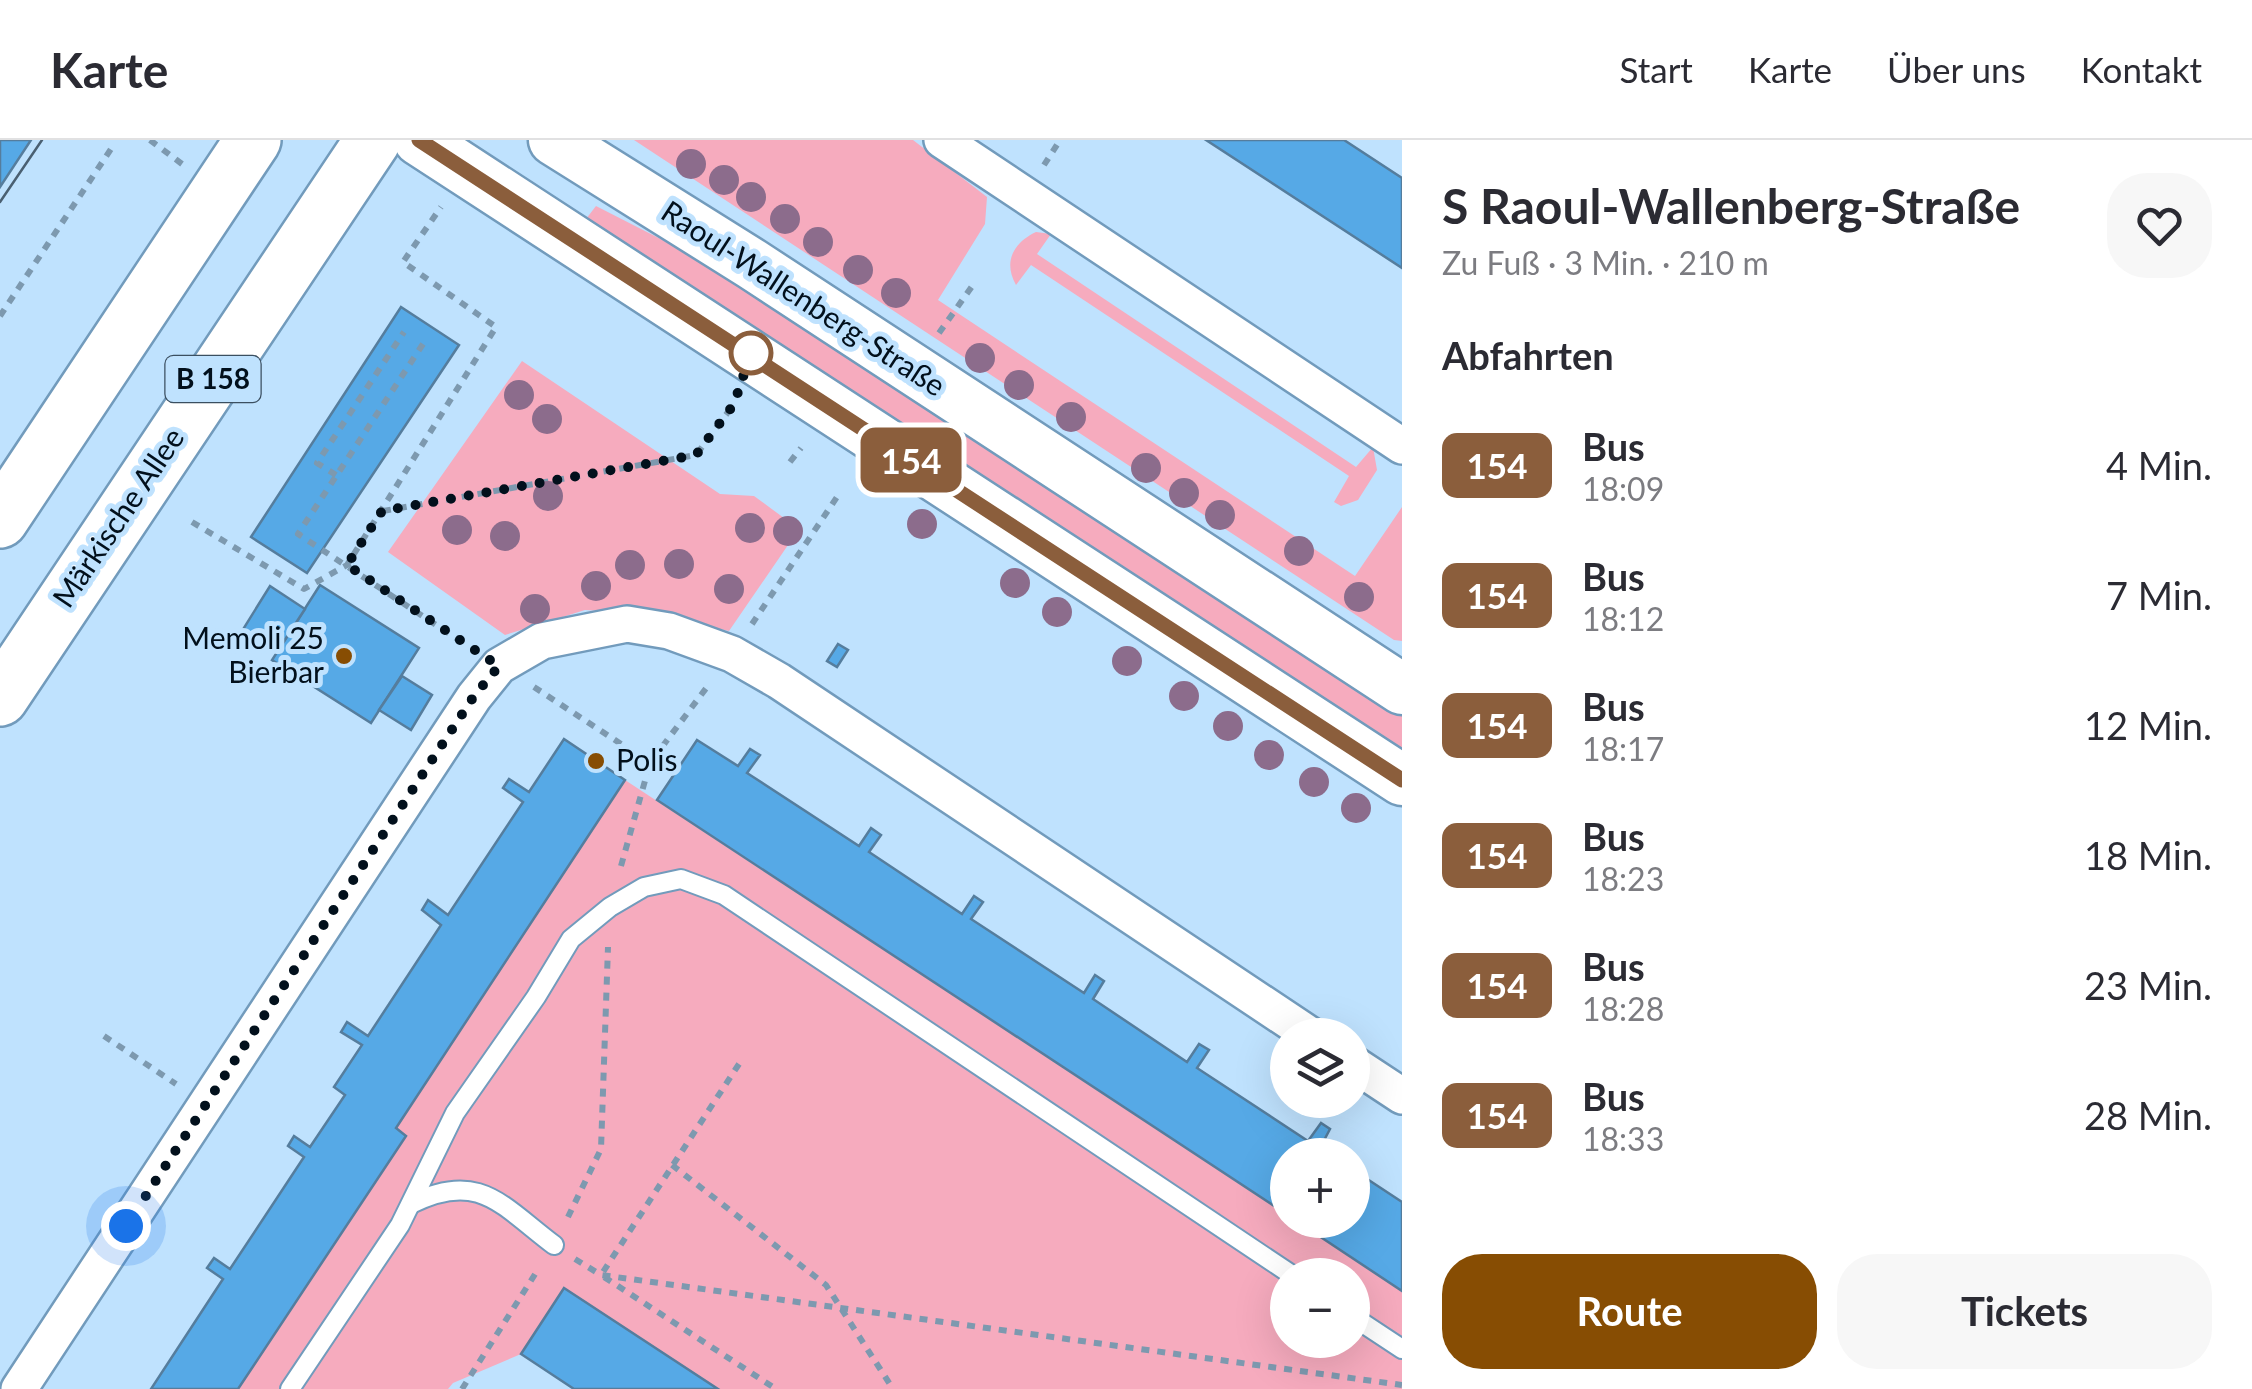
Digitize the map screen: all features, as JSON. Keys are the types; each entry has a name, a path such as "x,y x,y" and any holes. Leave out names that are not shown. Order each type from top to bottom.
{"main road":[{"path":"0,520 253,140"},
{"name":"Märkische Allee","path":"0,698 374,140"},
{"path":"420,140 1402,780"},
{"name":"Raoul-Wallenberg-Straße","path":"554,140 752,264 1402,688"}],"street":[{"path":"942,140 1402,446"},
{"path":"19,1389 474,696 499,666 542,642 627,624 668,631 732,654 779,680 1285,1018"},
{"path":"1370,1075 1402,1096"}],"lane":[{"path":"290,1389 410,1204 455,1113 536,998 571,939 610,906 644,886 681,879 724,895 1270,1260"},
{"path":"410,1204 438,1190 463,1188 488,1195 554,1245"},
{"path":"1370,1328 1402,1349"}],"path":[{"path":"150,140 182,164"},
{"path":"0,316 99,161 111,149"},
{"path":"192,522 304,588 347,565 496,327 403,262 442,206"},
{"path":"932,343 973,285"},
{"path":"336,476 317,464 404,332"},
{"path":"423,344 298,534 499,666"},
{"path":"382,511 696,455 734,404"},
{"path":"790,462 801,448"},
{"path":"540,691 650,763"},
{"path":"104,1036 206,1105"},
{"path":"601,1275 739,1064"},
{"path":"672,1164 826,1285 893,1389"},
{"path":"462,1389 554,1245 776,1389"},
{"path":"601,1275 1272,1364 1402,1385"}],"shaded area":[{"path":"634,140 913,140 987,197 985,224 938,300 1355,576 1402,507 1402,641 1394,640"},
{"path":"596,206 739,279 1402,713 1402,756 586,219"},
{"path":"1036,232 1051,234 1037,254 1356,467 1373,447 1377,470 1358,500 1341,506 1334,502 1349,476 1031,265 1016,285 1010,269 1012,254"},
{"path":"522,361 720,494 754,496 799,529 729,631 657,614 585,610 505,635 388,552"},
{"path":"625,780 1270,1204 1270,1238 1322,1238 1352,1258 1270,1258 1270,1358 1370,1358 1370,1270 1402,1291 1402,1389 718,1389 565,1288 521,1354 453,1383 448,1389 238,1389 406,1137 396,1128"}],"building":[{"path":"0,140 31,140 0,187"},
{"path":"1206,140 1344,140 1402,178 1402,268"},
{"path":"401,307 459,345 307,573 251,537"},
{"name":"Memoli 25 Bierbar","path":"320,585 419,648 371,723 272,660"},
{"path":"270,586 305,609 277,652 242,631"},
{"path":"838,644 848,650 837,667 827,661"},
{"path":"402,676 432,695 411,730 379,710"},
{"path":"564,739 625,780 396,1128 406,1136 238,1389 151,1389 223,1279 207,1268 214,1258 230,1269 304,1157 288,1146 294,1136 310,1147 345,1095 334,1087 362,1045 341,1032 347,1022 368,1036 441,925 422,910 428,900 448,915 523,802 503,788 509,779 529,792"},
{"path":"697,740 738,766 750,749 760,755 747,773 859,846 871,828 881,835 869,852 962,914 974,896 983,902 971,919 1084,993 1095,975 1104,981 1093,999 1187,1062 1199,1044 1209,1050 1197,1068 1303,1138 1270,1138 1270,1203 657,800"},
{"path":"1321,1123 1330,1129 1325,1138 1310,1138"},
{"path":"1370,1181 1402,1202 1402,1291 1370,1270 1370,1258 1352,1258 1322,1238 1370,1238"},
{"path":"564,1288 718,1389 574,1389 521,1354"}],"tram line":[{"path":"0,202 42,140"}],"bus line":[{"name":"154","path":"419,140 752,353 1402,780"}],"place":[{"name":"Memoli 25 Bierbar","path":"344,656"},
{"name":"Polis","path":"596,761"}],"route":[{"path":"126,1226 474,696 499,666 347,565 382,511 696,455 734,404 751,353"}]}
